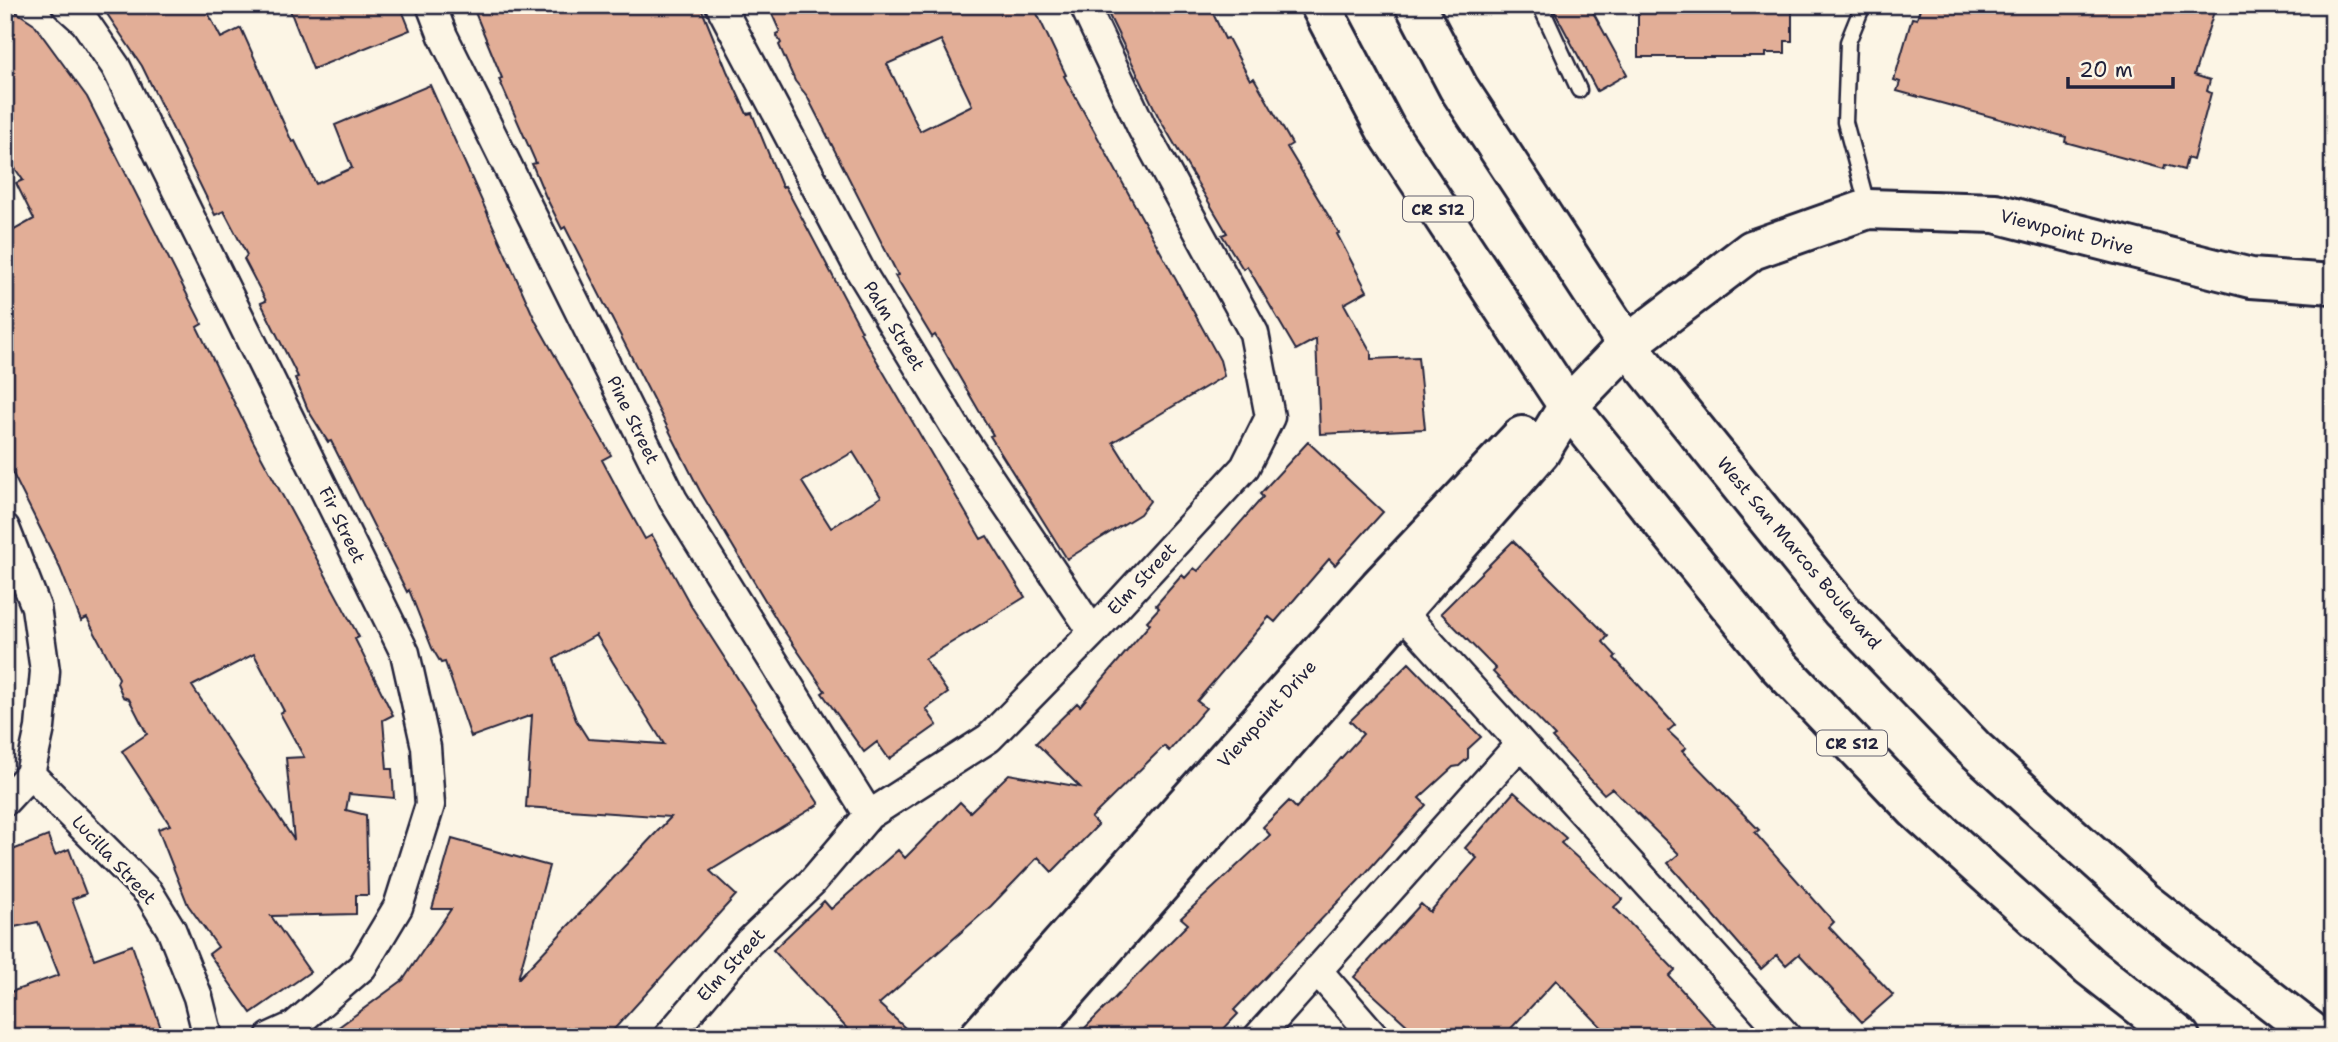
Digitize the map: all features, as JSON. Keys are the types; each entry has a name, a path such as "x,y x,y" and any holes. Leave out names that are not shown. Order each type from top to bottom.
{"main road":[{"name":"CR S12","path":"1320,5 1386,130 1568,406 1778,665 1916,810 2089,966 2180,1037"},
{"name":"West San Marcos Boulevard","path":"1415,5 1458,87 1628,345 1841,610 1975,749 2143,901 2318,1037"},
{"name":"Viewpoint Drive","path":"1027,1037 1391,599 1520,437 1568,406 1628,345 1752,250 1868,209 1995,213 2251,278 2333,284"},
{"name":"Viewpoint Drive","path":"979,1037 1391,599"}],"street":[{"name":"Fir Street","path":"66,5 85,22 116,67 405,653 426,747 430,805 398,907 362,967 294,1026 270,1037"},
{"name":"Pine Street","path":"431,5 443,36 673,500 869,815"},
{"name":"Palm Street","path":"720,5 861,272 957,430 1093,632"},
{"name":"Elm Street","path":"668,1037 748,943 812,882 869,815 989,738 1093,632 1245,467 1270,417 1254,332 1143,128 1084,5"},
{"path":"5,528 36,607 45,671 40,727 30,774 5,801"},
{"path":"1391,599 1787,1037"},
{"path":"1258,1037 1520,744"},
{"name":"Lucilla Street","path":"30,774 149,893 171,929 198,997 208,1037"},
{"path":"1317,970 1375,1037"}],"lane":[{"path":"1540,5 1579,90"},
{"path":"1863,5 1848,43 1845,122 1868,209"}],"building":[{"path":"6,5 33,23 87,97 202,324 197,327 253,441 359,637 355,639 393,715 383,720 387,769 392,769 394,798 349,794 346,810 366,815 368,895 356,895 356,914 271,916 310,972 251,1013 209,954 218,947 188,905 158,829 170,825 122,751 147,734 129,699 123,697 117,683 119,678 87,618 81,621 60,568 5,458 5,235 34,219 16,183 23,180 5,154","holes":["254,654 284,711 280,713 304,757 286,758 294,840 192,686"]},
{"path":"101,5 204,5 221,38 241,28 292,142 295,141 316,184 352,168 335,125 430,85 536,322 611,455 602,460 625,503 645,539 652,535 691,606 819,804 710,871 736,895 607,1037 325,1037 403,980 451,909 432,909 452,839 549,866 518,979 671,817 526,807 532,715 471,737 445,662 441,663 432,648 409,590 407,592 331,441 328,442 308,410 295,378 298,377 261,303 266,301 244,259 247,255 224,211 215,215 142,66","holes":["596,635 664,744 588,739 576,720 554,659"]},
{"path":"288,5 400,5 410,30 313,69"},
{"path":"472,5 700,5 747,114 752,113 782,187 785,186 862,331 860,332 981,539 987,536 1025,597 925,659 948,693 926,709 937,725 889,759 877,742 864,752 822,693 825,691 778,622 700,491 565,227 562,229 545,195 532,164 536,163 499,79 502,78","holes":["853,452 881,497 831,528 802,482"]},
{"path":"768,5 1033,5 1066,75 1064,76 1220,360 1224,376 1113,442 1150,501 1140,514 1067,559 990,436 993,435 935,335 932,337 895,276 898,275 807,96 795,81 779,45 781,43 776,34 780,32","holes":["941,40 972,105 920,131 887,64"]},
{"path":"1104,5 1209,5 1225,39 1228,38 1250,80 1254,78 1292,144 1287,147 1339,233 1337,234 1367,291 1344,304 1371,352 1371,359 1418,357 1425,429 1320,434 1316,339 1296,350 1247,266 1243,269 1222,235 1227,233 1159,118"},
{"path":"1551,5 1589,5 1627,74 1597,91"},
{"path":"1638,5 1792,5 1792,41 1785,41 1785,53 1766,53 1766,57 1638,57"},
{"path":"1921,5 2216,5 2194,75 2210,80 2207,91 2211,93 2193,160 2187,158 2184,170 2165,165 2164,169 2065,142 2066,137 1897,91 1900,82 1894,80 1912,18 1917,19"},
{"path":"1308,442 1383,512 1335,565 1329,559 1275,622 1269,617 1197,701 1206,708 1169,751 1164,746 1091,818 1098,825 1052,872 1038,857 991,906 879,1004 915,1037 855,1037 773,950 824,901 831,909 898,850 905,858 960,802 970,812 1009,774 1080,787 1036,743 1077,703 1080,706 1150,624 1147,621 1159,608 1156,605 1182,575 1185,578 1194,568 1198,571 1263,497 1260,494"},
{"path":"1513,541 1608,636 1603,642 1616,656 1614,658 1675,725 1668,731 1686,748 1682,751 1759,830 1755,833 1834,922 1829,927 1893,995 1862,1022 1799,954 1786,965 1777,955 1761,969 1668,863 1679,854 1612,788 1604,794 1552,738 1555,736 1493,672 1496,669 1441,613"},
{"path":"1409,663 1481,737 1468,749 1468,758 1459,766 1453,767 1419,798 1426,805 1363,876 1234,1010 1238,1014 1216,1037 1076,1037 1188,924 1181,918 1270,835 1263,827 1289,801 1296,808 1363,734 1350,721"},
{"path":"1514,792 1566,838 1561,843 1623,899 1614,907 1675,970 1669,976 1724,1037 1611,1037 1556,980 1503,1037 1420,1037 1354,977 1421,904 1430,912 1477,858 1465,848"},
{"path":"48,836 55,855 69,849 86,894 72,899 94,959 132,945 164,1037 5,1037 5,994 59,975 38,922 5,929 5,853"}]}
